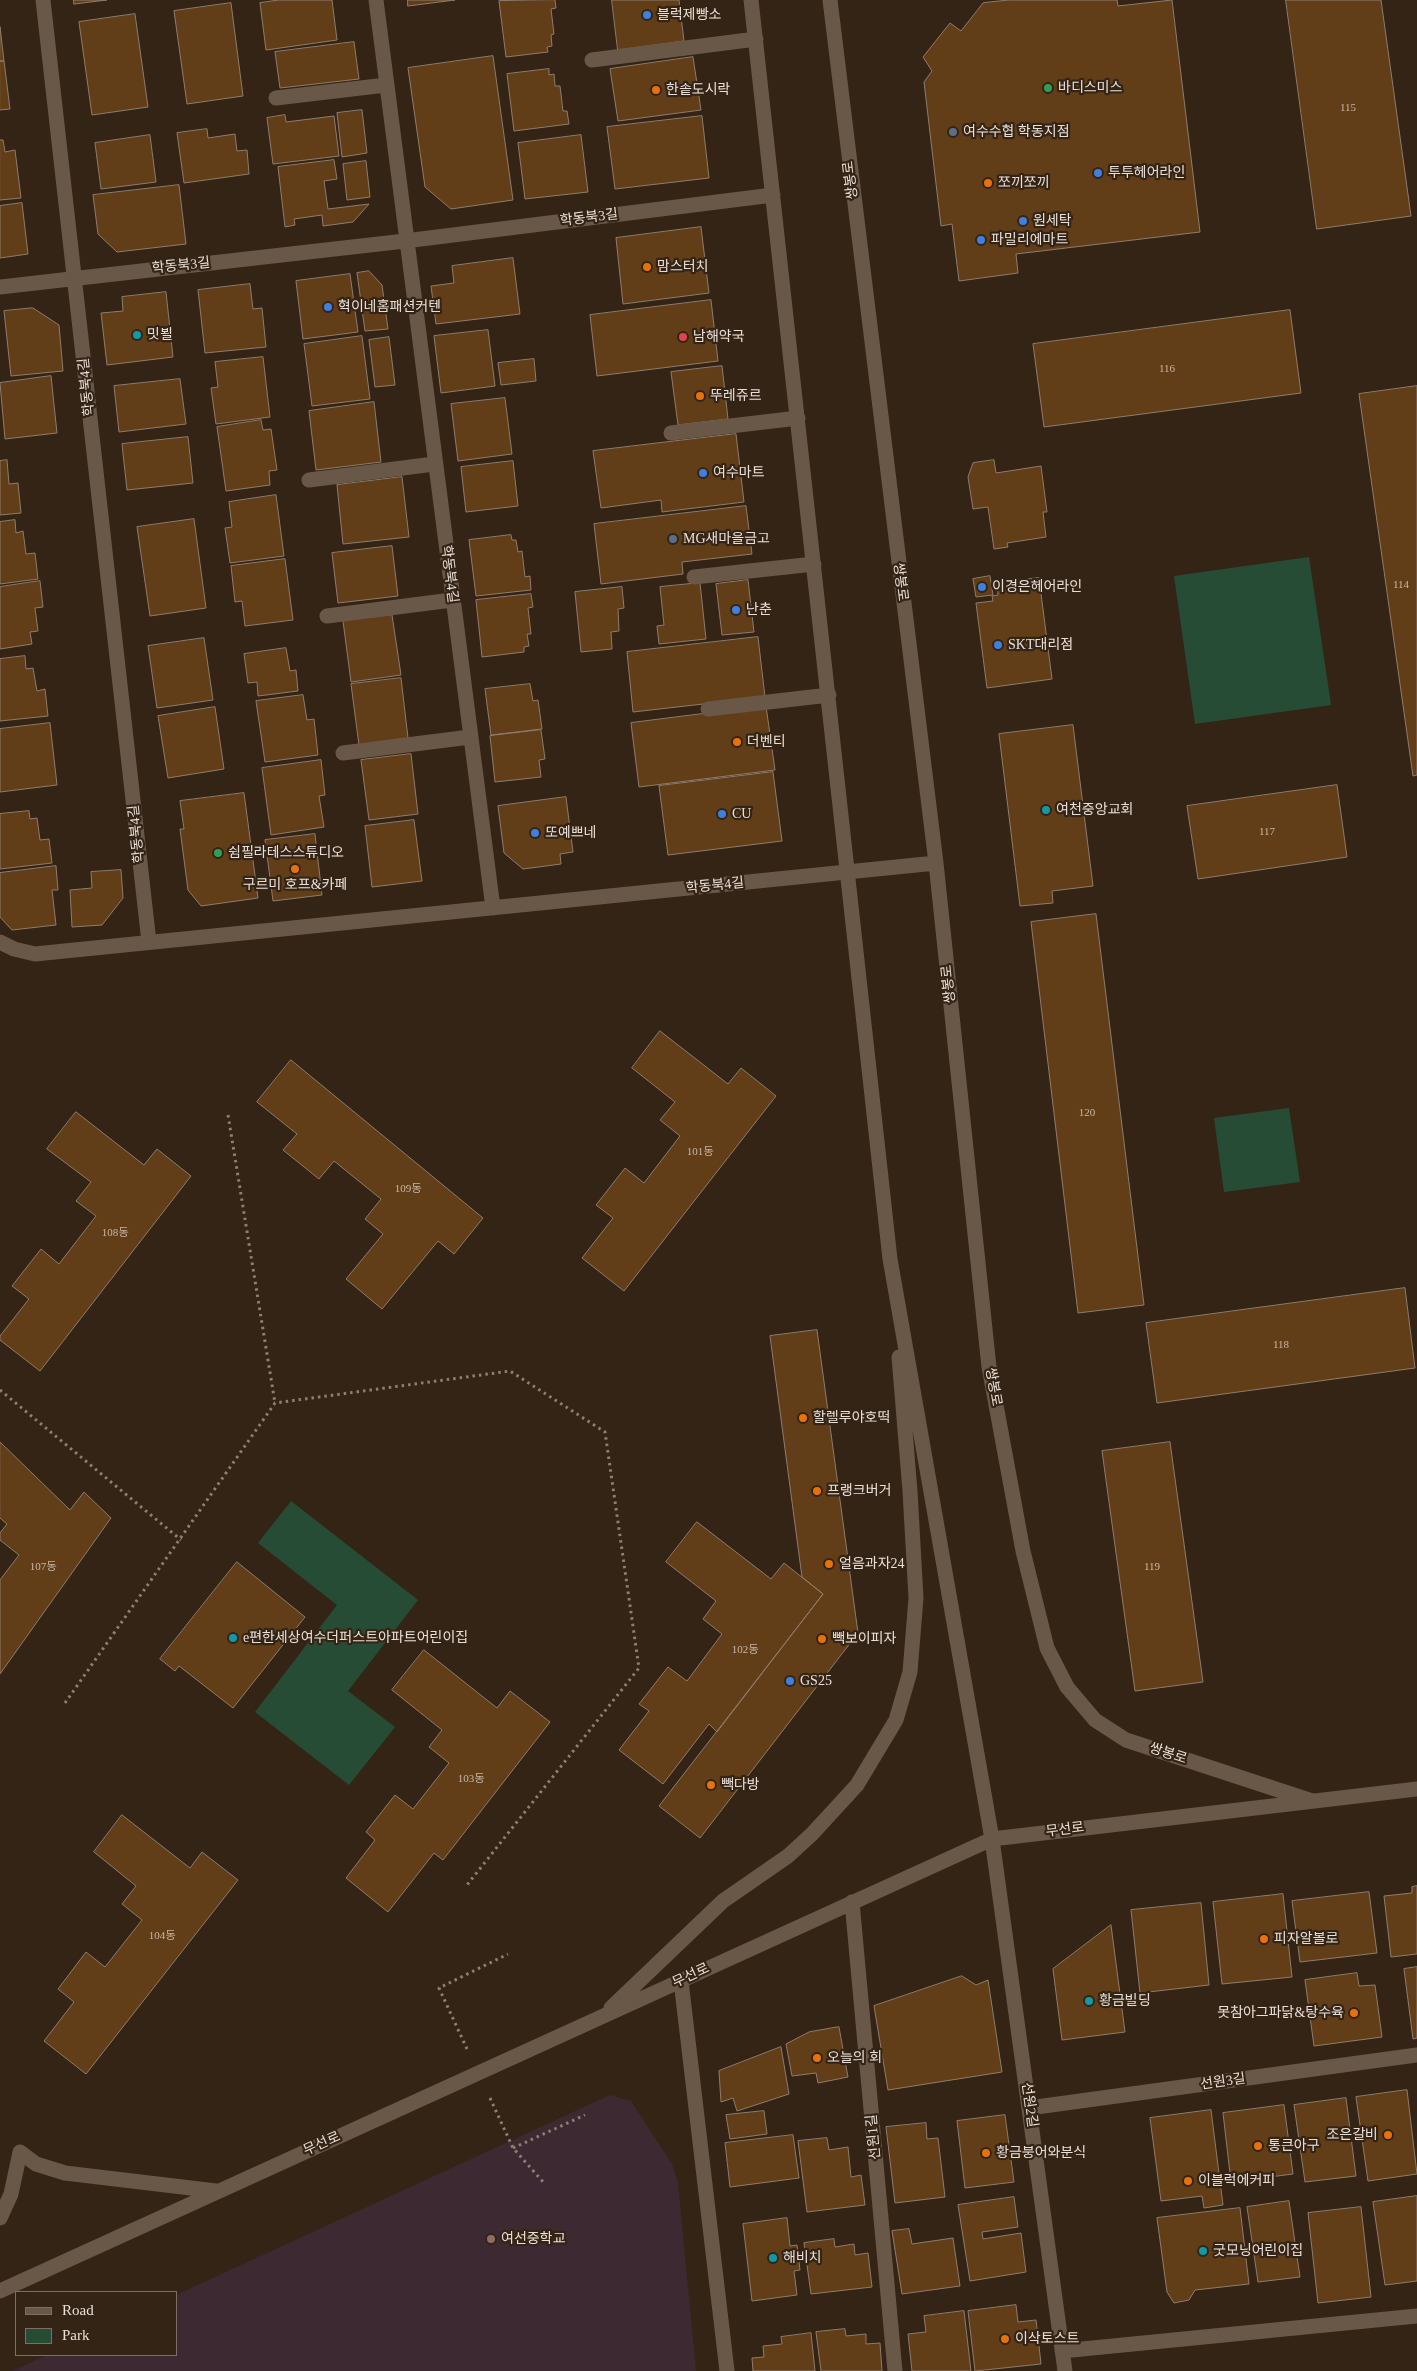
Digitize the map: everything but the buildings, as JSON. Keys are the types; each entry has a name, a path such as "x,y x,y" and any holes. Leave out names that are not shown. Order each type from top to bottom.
{"street":[{"path":"43,0 75,278"},
{"path":"376,0 405,241"},
{"path":"602,2017 723,1901 788,1856 812,1834 857,1785 896,1720 910,1672 916,1598 910,1491 890,1259 849,873 751,0"},
{"name":"쌍봉로","path":"830,0 936,863 989,1367 1023,1551 1047,1648 1067,1686 1095,1720 1126,1740 1312,1801"},
{"path":"592,60 756,39"},
{"path":"276,98 386,85"},
{"name":"학동북3길","path":"0,287 405,241 774,195"},
{"name":"학동북4길","path":"405,241 493,908"},
{"name":"학동북4길","path":"75,278 149,942"},
{"path":"671,433 798,418"},
{"path":"309,480 434,464"},
{"path":"694,577 814,564"},
{"path":"327,616 452,600"},
{"path":"708,709 829,695"},
{"path":"343,753 470,736"},
{"name":"학동북4길","path":"0,942 14,949 35,954 936,863"},
{"path":"890,1259 992,1839"},
{"name":"무선로","path":"0,2291 992,1839 1417,1789"},
{"name":"선원2길","path":"992,1839 1065,2371"},
{"name":"선원1길","path":"852,1902 895,2371"},
{"path":"681,1980 727,2371"},
{"name":"선원3길","path":"1029,2108 1417,2056"},
{"path":"0,2218 10,2194 20,2152 36,2164 49,2170 218,2192"},
{"path":"1062,2351 1417,2316"}],"path":[{"path":"65,1703 181,1540 274,1404 228,1116"},
{"path":"274,1404 510,1371 605,1432 639,1668 466,1884"},
{"path":"0,1390 181,1540"},
{"path":"439,1988 508,1954"},
{"path":"544,2183 513,2148 585,2116"}],"shaded area":[{"name":"여선중학교","path":"610,2095 631,2101 672,2164 678,2183 696,2371 12,2371 45,2356 178,2356 178,2294"}],"green space":[{"path":"1309,557 1331,705 1195,724 1174,576"},
{"path":"1289,1108 1300,1182 1224,1192 1214,1118"},
{"path":"291,1501 418,1600 348,1691 395,1727 349,1785 255,1712 337,1605 258,1543"}],"place":[{"name":"블럭제빵소","path":"647,15"},
{"name":"바디스미스","path":"1048,88"},
{"name":"한솥도시락","path":"656,90"},
{"name":"여수수협 학동지점","path":"953,132"},
{"name":"투투헤어라인","path":"1098,173"},
{"name":"쪼끼쪼끼","path":"988,183"},
{"name":"원세탁","path":"1023,221"},
{"name":"파밀리에마트","path":"981,240"},
{"name":"맘스터치","path":"647,267"},
{"name":"혁이네홈패션커텐","path":"328,307"},
{"name":"밋뵐","path":"137,335"},
{"name":"남해약국","path":"683,337"},
{"name":"뚜레쥬르","path":"700,396"},
{"name":"여수마트","path":"703,473"},
{"name":"MG새마을금고","path":"673,539"},
{"name":"이경은헤어라인","path":"982,587"},
{"name":"난춘","path":"736,610"},
{"name":"SKT대리점","path":"998,645"},
{"name":"더벤티","path":"737,742"},
{"name":"여천중앙교회","path":"1046,810"},
{"name":"CU","path":"722,814"},
{"name":"또예쁘네","path":"535,833"},
{"name":"쉼필라테스스튜디오","path":"218,853"},
{"name":"구르미 호프&카페","path":"295,869"},
{"name":"할렐루야호떡","path":"803,1418"},
{"name":"프랭크버거","path":"817,1491"},
{"name":"얼음과자24","path":"829,1564"},
{"name":"e편한세상여수더퍼스트아파트어린이집","path":"233,1638"},
{"name":"빽보이피자","path":"822,1639"},
{"name":"GS25","path":"790,1681"},
{"name":"빽다방","path":"711,1785"},
{"name":"피자알볼로","path":"1264,1939"},
{"name":"황금빌딩","path":"1089,2001"},
{"name":"못참아그파닭&탕수육","path":"1354,2013"},
{"name":"오늘의 회","path":"817,2058"},
{"name":"조은갈비","path":"1388,2135"},
{"name":"통큰아구","path":"1258,2146"},
{"name":"황금붕어와분식","path":"986,2153"},
{"name":"이블럭에커피","path":"1188,2181"},
{"name":"여선중학교","path":"491,2239"},
{"name":"굿모닝어린이집","path":"1203,2251"},
{"name":"해비치","path":"773,2258"},
{"name":"이삭토스트","path":"1005,2339"}]}
